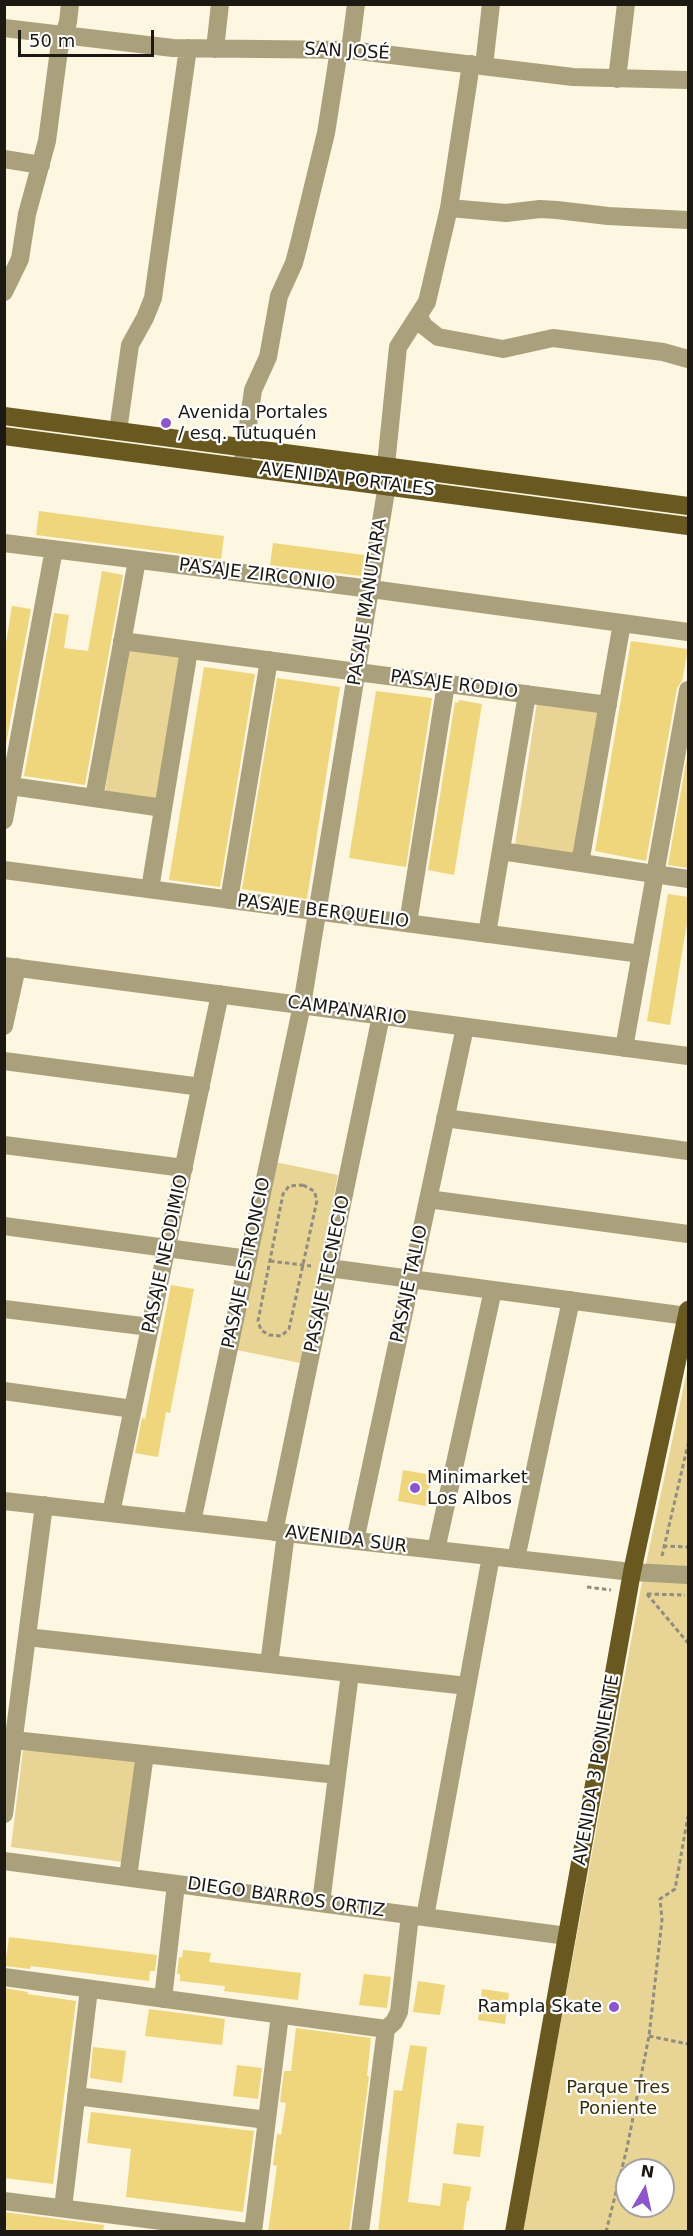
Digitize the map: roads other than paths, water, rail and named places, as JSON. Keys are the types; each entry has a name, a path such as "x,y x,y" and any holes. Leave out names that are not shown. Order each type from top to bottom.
{"main road":[{"name":"AVENIDA PORTALES","path":"4,416 688,506"},
{"name":"AVENIDA PORTALES","path":"4,435 688,526"},
{"name":"AVENIDA 3 PONIENTE","path":"514,2232 632,1572 688,1313"}],"street":[{"path":"6,286 20,258 27,214 47,141 59,50 70,4"},
{"path":"215,49 220,4"},
{"path":"242,467 253,390 268,357 275,312 282,287 294,263 356,4"},
{"name":"PASAJE MANUTARA","path":"302,1005 387,485 386,465 398,347 427,302 491,4"},
{"path":"616,79 626,4"},
{"name":"SAN JOSÉ","path":"4,28 188,48 345,50 573,77 688,80"},
{"path":"118,431 130,345 146,318 153,298 188,48"},
{"path":"4,159 41,165"},
{"path":"449,208 506,213 540,209 608,216 688,220"},
{"path":"419,316 430,332 438,337 503,349 553,338 663,352 688,359"},
{"name":"PASAJE ZIRCONIO","path":"4,543 688,632"},
{"path":"4,820 8,786 54,549"},
{"path":"94,798 137,560"},
{"path":"580,863 622,623"},
{"name":"PASAJE RODIO","path":"122,641 608,705"},
{"path":"150,889 189,650"},
{"path":"229,900 270,660"},
{"path":"408,923 446,684"},
{"path":"624,1048 688,690"},
{"path":"487,933 526,694"},
{"path":"8,786 163,808"},
{"path":"501,851 688,879"},
{"name":"PASAJE BERQUELIO","path":"4,870 641,954"},
{"path":"4,1026 10,966"},
{"name":"CAMPANARIO","path":"10,966 688,1056"},
{"name":"PASAJE NEODIMIO","path":"111,1513 220,994"},
{"name":"PASAJE ESTRONCIO","path":"192,1522 302,1005"},
{"name":"PASAJE TECNECIO","path":"269,1664 280,1532 329,1268 381,1016"},
{"name":"PASAJE TALIO","path":"355,1541 465,1027"},
{"path":"4,1061 201,1087"},
{"path":"445,1118 688,1151"},
{"path":"4,1145 184,1168"},
{"path":"428,1199 688,1234"},
{"path":"4,1227 248,1259"},
{"path":"329,1268 688,1313"},
{"path":"436,1550 492,1290"},
{"path":"516,1559 572,1300"},
{"path":"4,1309 150,1328"},
{"path":"4,1391 133,1409"},
{"name":"AVENIDA SUR","path":"4,1501 632,1572 688,1575"},
{"path":"4,1814 44,1505"},
{"path":"360,2232 386,2029 394,2022 399,2012 467,1686 491,1556"},
{"path":"27,1637 467,1686"},
{"path":"321,1903 350,1673"},
{"path":"14,1740 337,1775"},
{"path":"128,1877 145,1755"},
{"name":"DIEGO BARROS ORTIZ","path":"4,1861 567,1936"},
{"path":"163,1999 176,1884"},
{"path":"4,1977 386,2029"},
{"path":"63,2208 89,1989"},
{"path":"253,2232 280,2015"},
{"path":"76,2096 267,2120"},
{"path":"4,2200 63,2208 132,2224 248,2232"}],"place":[{"name":"Avenida Portales / esq. Tutuquén","path":"166,423"},
{"name":"Minimarket Los Albos","path":"415,1488"},
{"name":"Rampla Skate","path":"614,2007"}],"park label":[{"name":"Parque Tres Poniente","path":"618,2098"}]}
